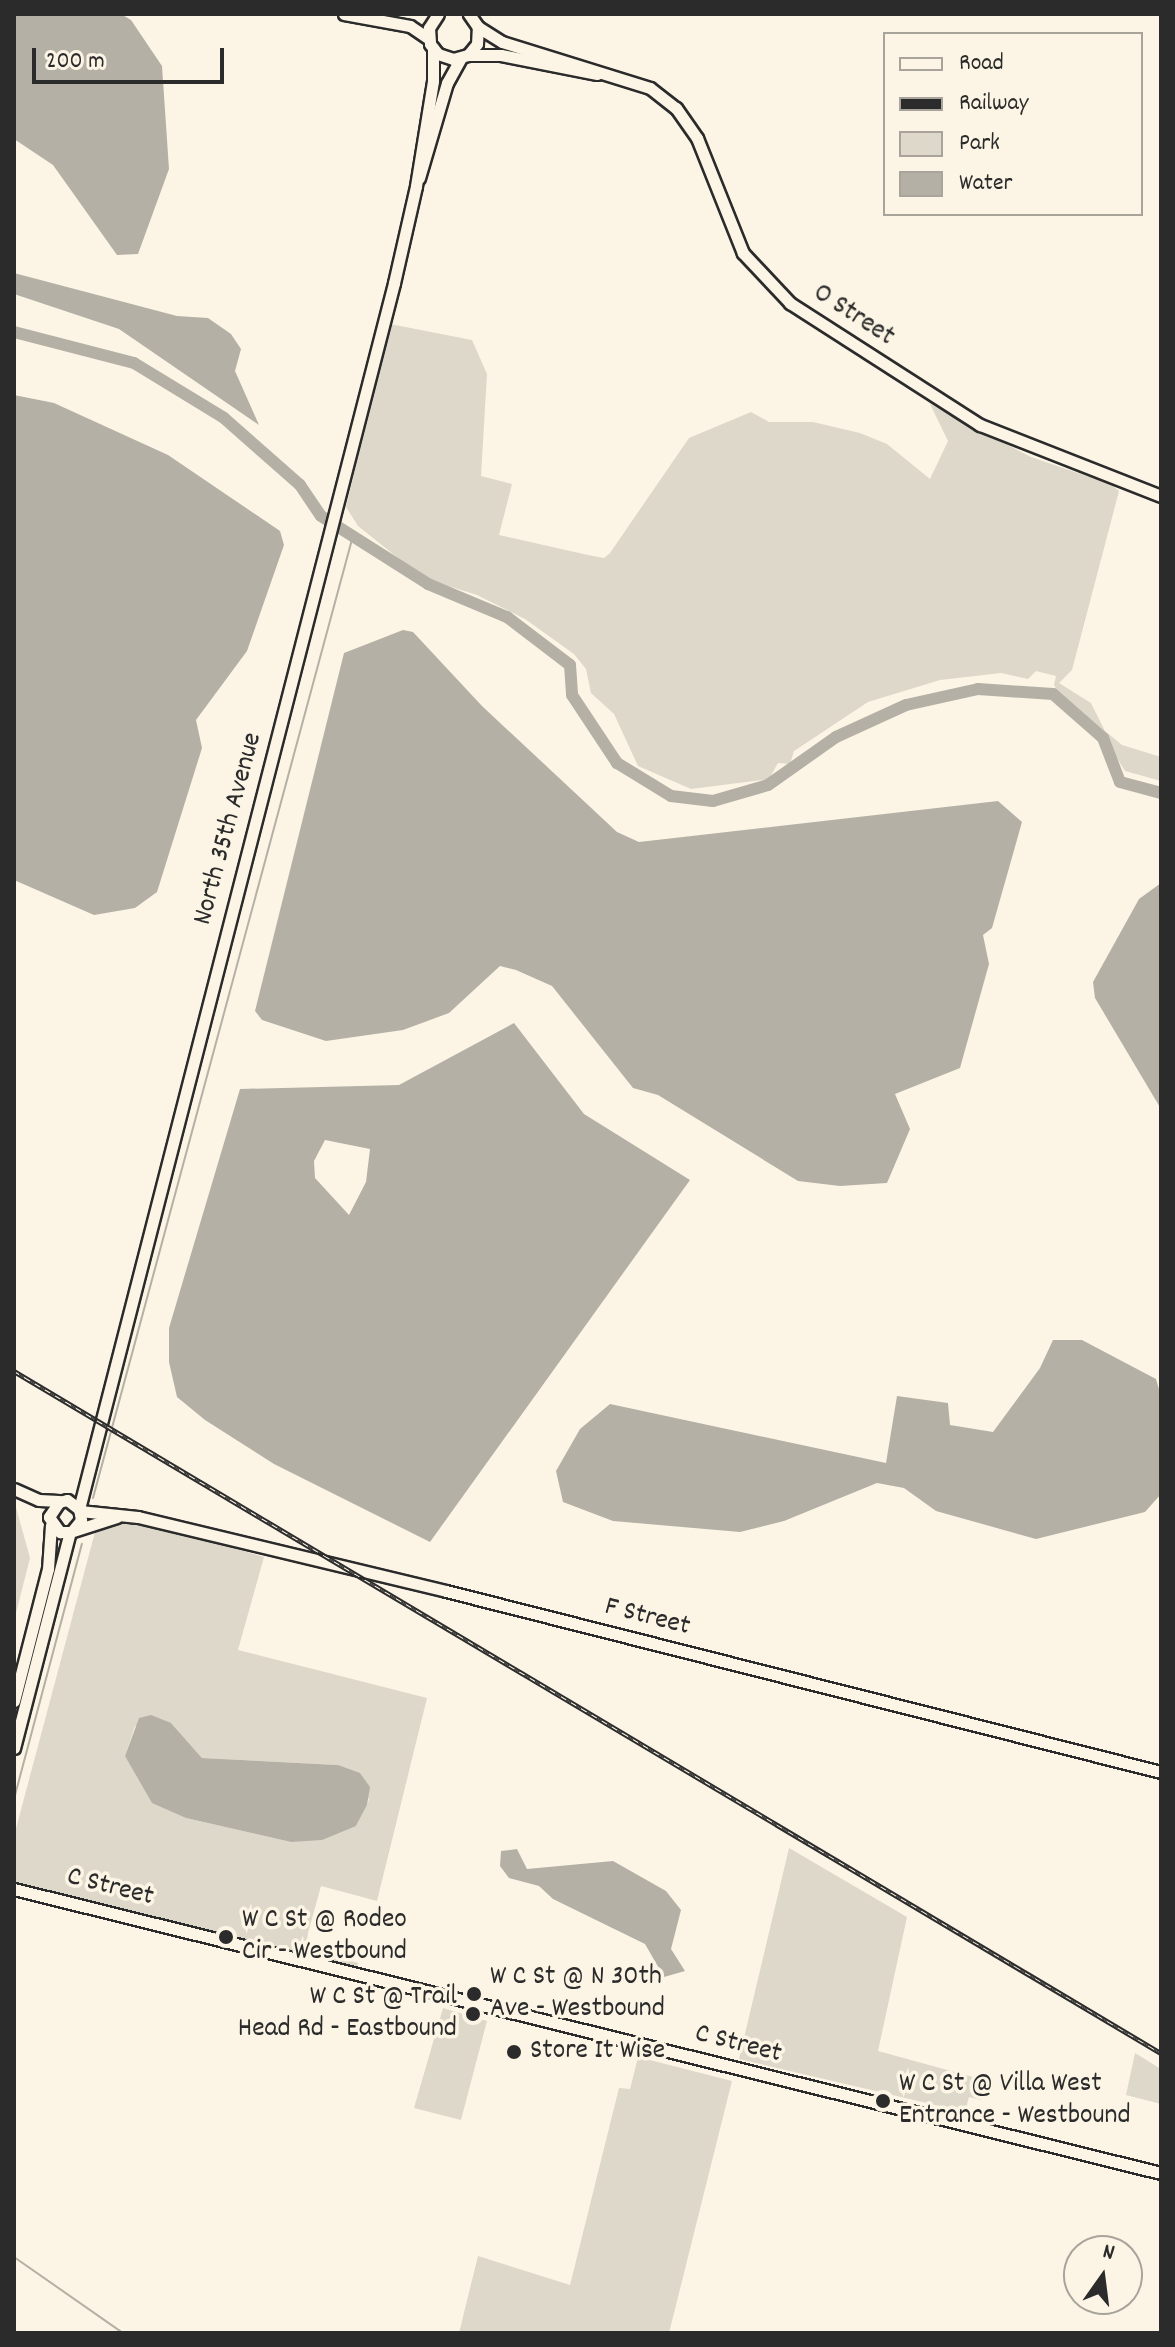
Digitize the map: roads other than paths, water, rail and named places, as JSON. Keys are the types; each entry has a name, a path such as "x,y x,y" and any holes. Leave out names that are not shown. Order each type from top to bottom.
{"street":[{"path":"344,14 410,26 431,43"},
{"name":"North 35th Avenue","path":"416,186 433,81 431,43 438,14"},
{"name":"North 35th Avenue","path":"72,1531 80,1510 82,1483 329,538 416,186 447,83 477,44 474,19"},
{"name":"O Street","path":"474,19 502,42 650,88 676,108 697,138 743,253 790,303 993,432 1161,496"},
{"name":"O Street","path":"431,43 445,58 501,55 614,76"},
{"name":"North 35th Avenue","path":"51,1523 52,1508 65,1501 82,1483"},
{"path":"18,1492 65,1501 80,1510"},
{"path":"18,1492 51,1523 72,1531 121,1515"},
{"name":"F Street","path":"80,1510 121,1515 446,1591 1161,1772"},
{"path":"14,1701 48,1569 51,1523"},
{"path":"14,1748 72,1531"},
{"name":"C Street","path":"18,1891 1161,2173"}],"water":[{"path":"14,14 121,14 131,20 162,66 169,169 138,254 117,255 53,165 14,139"},
{"path":"14,273 177,316 208,318 231,334 241,349 235,371 259,425 119,329 14,294"},
{"path":"14,395 54,403 168,455 280,531 284,545 247,651 196,720 202,748 157,892 135,908 94,915 14,880"},
{"path":"403,630 413,632 482,706 617,832 639,842 998,801 1022,822 992,928 983,935 989,964 960,1068 895,1094 910,1129 887,1183 840,1186 798,1181 658,1095 633,1088 552,986 516,970 500,966 449,1013 403,1030 326,1041 262,1020 255,1011 344,653"},
{"path":"1161,883 1161,1109 1095,998 1093,982 1139,899"},
{"path":"514,1023 584,1114 690,1180 430,1542 274,1464 205,1420 177,1397 169,1362 169,1328 240,1089 399,1085","holes":["325,1140 370,1149 366,1182 349,1215 315,1178 314,1161"]},
{"path":"1053,1340 1082,1340 1156,1379 1161,1396 1161,1494 1145,1512 1036,1539 936,1511 904,1488 877,1483 784,1521 740,1532 613,1521 563,1502 556,1471 580,1429 610,1404 886,1463 897,1396 948,1403 950,1425 993,1432 1040,1368"},
{"path":"151,1715 171,1723 202,1758 338,1765 360,1773 370,1787 367,1805 356,1826 322,1840 291,1842 186,1818 152,1803 125,1756 139,1718"},
{"path":"517,1849 527,1869 613,1861 666,1891 681,1910 671,1949 685,1971 664,1977 645,1944 553,1899 539,1886 509,1878 500,1866 501,1851"}],"waterway":[{"path":"14,332 134,363 224,418 300,485 321,516 428,584 507,617 570,665 572,695 617,763 671,796 713,801 768,785 836,737 906,705 978,689 1053,694 1103,738 1120,782 1161,793"},
{"path":"93,1498 353,536"},
{"path":"14,1799 82,1544"},
{"path":"14,2257 123,2333"}],"railway":[{"path":"14,1371 1161,2053"}],"place":[{"name":"W C St @ Rodeo Cir - Westbound","path":"226,1937"},
{"name":"W C St @ N 30th Ave - Westbound","path":"474,1994"},
{"name":"W C St @ Trail Head Rd - Eastbound","path":"473,2014"},
{"name":"Store It Wise","path":"514,2052"},
{"name":"W C St @ Villa West Entrance - Westbound","path":"883,2101"}]}
